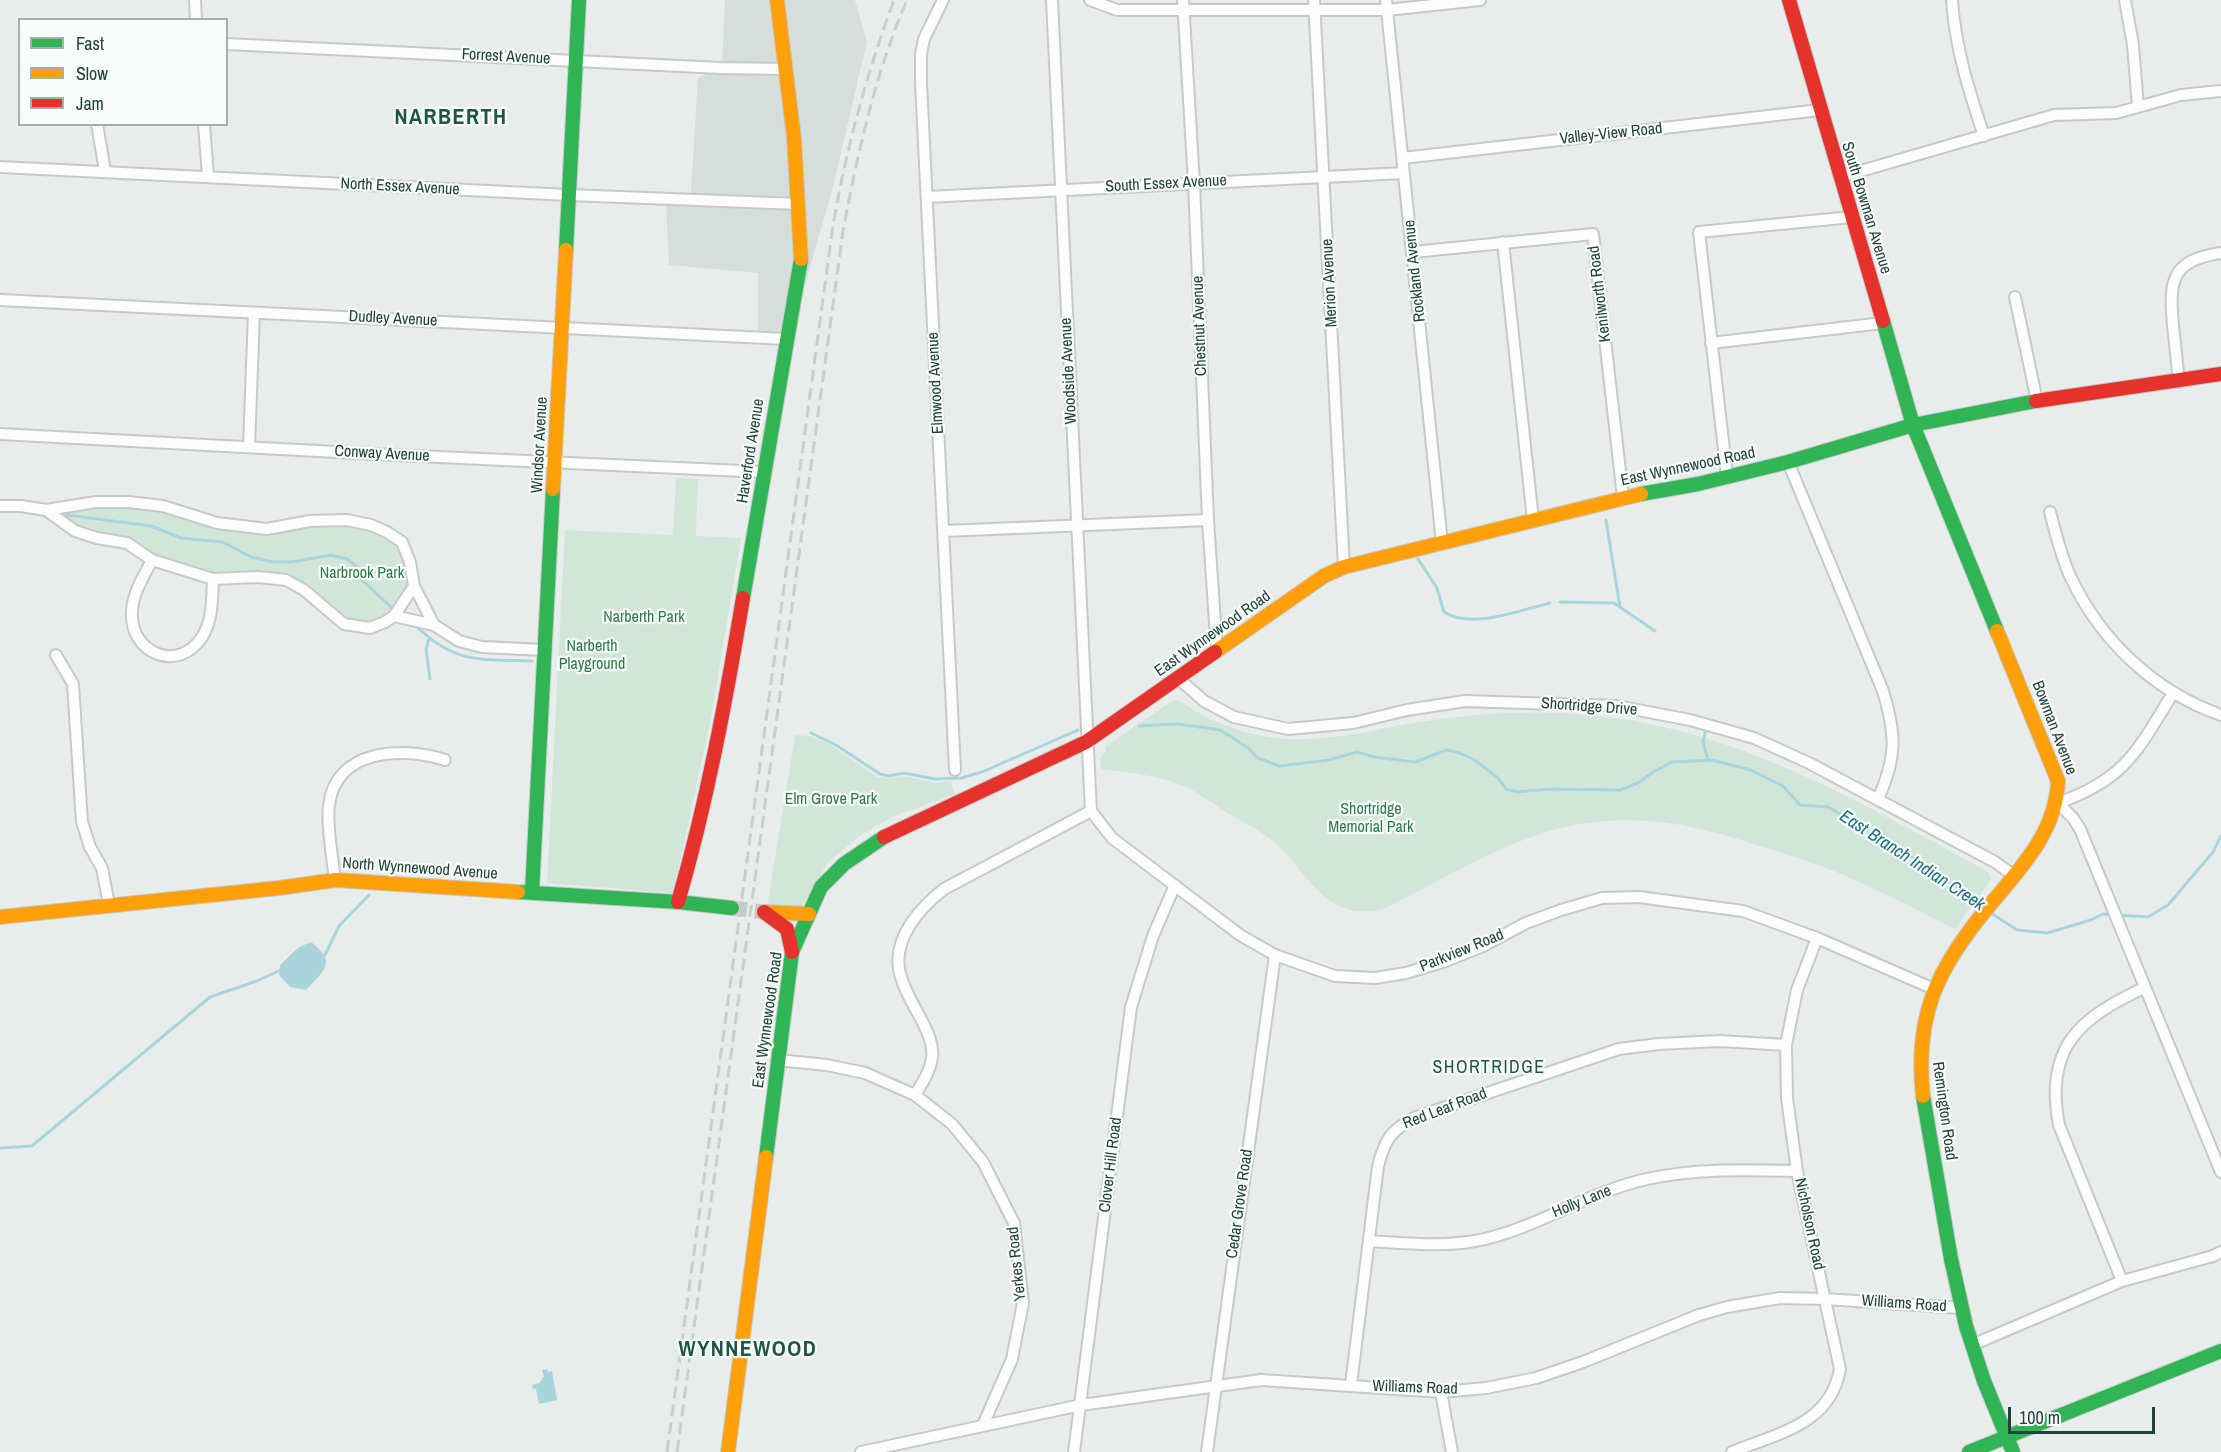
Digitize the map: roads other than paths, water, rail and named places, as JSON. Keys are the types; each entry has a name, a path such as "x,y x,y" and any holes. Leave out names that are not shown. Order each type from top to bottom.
{"main road":[{"name":"Windsor Avenue","path":"532,892 579,0"},
{"name":"Haverford Avenue","path":"678,902 696,840 729,678 801,259 799,204 777,0"},
{"name":"South Bowman Avenue","path":"1789,0 1913,425"},
{"name":"East Wynnewood Road","path":"729,1452 792,951 821,887 844,864 868,846 898,829 1086,742 1324,576 1344,567 1623,497 1698,484 1788,462 1913,425 2037,401 2179,382 2221,374"},
{"name":"Bowman Avenue","path":"1913,425 2055,771 2060,791 2058,803"},
{"name":"Remington Road","path":"2013,1452 1972,1345 1961,1308 1923,1101 1922,1030 1934,989 1952,955 2045,832 2058,803"},
{"name":"North Wynnewood Avenue","path":"0,917 335,880 678,902 732,908"},
{"path":"792,951 787,929 764,912 809,914"},
{"path":"1969,1452 2221,1351"}],"street":[{"path":"195,0 196,18"},
{"name":"Elmwood Avenue","path":"943,0 924,39 921,54 955,770"},
{"name":"Woodside Avenue","path":"1052,0 1086,742"},
{"path":"1090,0 1118,10 1183,5 1387,5 1480,0"},
{"path":"1952,0 1960,59 1984,136"},
{"path":"2125,0 2133,45 2138,106"},
{"name":"Chestnut Avenue","path":"1183,5 1194,183 1208,520 1217,652"},
{"name":"Merion Avenue","path":"1315,5 1344,567"},
{"name":"Rockland Avenue","path":"1387,5 1442,543"},
{"name":"Forrest Avenue","path":"228,44 721,68 786,69"},
{"path":"1840,177 2060,114 2116,113 2181,95 2221,91"},
{"name":"Valley-View Road","path":"1403,158 1820,110"},
{"path":"97,126 105,171"},
{"path":"204,126 208,177"},
{"name":"North Essex Avenue","path":"0,167 799,204"},
{"name":"South Essex Avenue","path":"927,197 1404,172"},
{"path":"1726,476 1699,232 1852,217"},
{"name":"Kenilworth Road","path":"1413,252 1593,234 1623,497"},
{"path":"1503,242 1533,520"},
{"path":"2179,382 2170,297 2174,280 2187,263 2207,255 2221,253"},
{"path":"2015,297 2037,401"},
{"name":"Dudley Avenue","path":"0,300 786,339"},
{"path":"249,447 254,313"},
{"path":"1711,343 1883,323"},
{"name":"Conway Avenue","path":"0,434 764,472"},
{"path":"1788,462 1883,691 1891,717 1894,739 1892,760 1888,777 1878,799"},
{"path":"0,506 21,506 46,510 96,502 129,502 163,506 217,523 267,529 310,521 355,522 387,532 402,542 410,562 414,586 434,625"},
{"path":"46,510 75,531 96,538 127,543 152,560 213,579 258,577 286,580 304,590 344,624 370,628 385,622 394,616 414,586"},
{"path":"2050,512 2064,562 2084,602 2119,649 2145,673 2173,693 2221,715"},
{"path":"944,531 1208,520"},
{"path":"152,560 138,587 132,610 133,628 144,648 158,655 178,656 192,650 203,636 209,622 213,579"},
{"path":"394,616 434,625 459,641 482,647 544,650"},
{"path":"56,655 73,684 82,822 90,847 102,868 109,905"},
{"name":"Shortridge Drive","path":"1179,679 1204,701 1234,717 1288,729 1353,723 1407,710 1465,701 1617,706 1690,720 1754,738 1809,763 1995,862 2013,875"},
{"path":"2173,693 2140,746 2120,770 2099,786 2058,803 2080,829 2221,1172"},
{"path":"915,1095 928,1073 933,1056 931,1039 906,990 899,968 901,944 925,904 944,888 1091,811 1086,742"},
{"path":"335,880 328,807 333,788 343,772 362,759 381,754 426,754 445,760"},
{"name":"Parkview Road","path":"1091,811 1112,838 1240,935 1275,956 1335,976 1375,978 1406,973 1443,962 1526,923 1561,910 1602,898 1639,897 1743,910 1816,938 1934,989"},
{"name":"Clover Hill Road","path":"1074,1452 1131,1007 1150,946 1175,885"},
{"name":"Nicholson Road","path":"1732,1452 1803,1423 1821,1411 1831,1398 1838,1382 1840,1369 1797,1171 1787,1098 1786,1045 1797,990 1816,938"},
{"name":"Cedar Grove Road","path":"1207,1452 1275,956"},
{"path":"2122,1281 2059,1125 2055,1104 2055,1085 2058,1064 2067,1045 2078,1030 2093,1015 2119,999 2144,988"},
{"name":"Red Leaf Road","path":"1351,1385 1378,1166 1384,1144 1396,1128 1416,1117 1618,1049 1720,1041 1786,1045"},
{"name":"Yerkes Road","path":"778,1060 827,1065 865,1073 915,1095 952,1124 983,1162 1014,1223 1023,1304 1012,1359 983,1425"},
{"name":"Holly Lane","path":"1370,1241 1422,1243 1474,1241 1524,1226 1645,1179 1688,1171 1742,1169 1797,1171"},
{"path":"1972,1345 2122,1281 2221,1252"},
{"name":"Williams Road","path":"861,1452 1081,1405 1261,1380 1441,1392 1486,1388 1536,1378 1583,1362 1699,1315 1727,1307 1780,1298 1961,1308"},
{"path":"1441,1392 1452,1452"}],"water":[{"path":"311,942 324,955 326,961 323,971 306,990 290,987 279,975 280,965 299,947"},
{"path":"547,1369 548,1372 552,1371 557,1400 539,1404 536,1389 533,1389 532,1385 539,1383 544,1376 542,1370"}],"waterway":[{"name":"East Branch Indian Creek","path":"67,515 151,526 181,538 223,542 251,557 273,562 292,562 331,555 347,559 357,567 362,580 392,608"},
{"path":"1606,520 1620,607"},
{"path":"1418,559 1437,588 1444,612 1455,617 1468,619 1496,617 1550,603"},
{"path":"1560,602 1614,603 1655,631"},
{"name":"East Branch Indian Creek","path":"417,627 445,648 470,658 532,661"},
{"path":"429,639 426,649 430,679"},
{"name":"East Branch Indian Creek","path":"1139,726 1178,724 1220,730 1247,747 1258,758 1279,766 1329,760 1357,752 1374,757 1415,762 1447,750 1473,759 1498,778 1506,789 1517,792 1550,789 1620,790 1638,783 1672,762 1712,760 1751,770 1783,786 1800,805 1828,807 1910,856 1983,907"},
{"name":"East Branch Indian Creek","path":"811,733 836,745 880,774 889,776 904,773 935,779 961,778 982,772 1078,730"},
{"path":"1705,733 1703,742 1708,760"},
{"name":"East Branch Indian Creek","path":"1991,913 2017,930 2047,933 2091,920 2103,914 2148,917 2168,905 2213,852 2221,836"},
{"path":"321,956 325,955 339,926 369,895"},
{"path":"0,1148 32,1146 210,997 281,970"}],"tunnel":[{"path":"732,908 764,912"}],"railway":[{"path":"667,1452 833,225 858,111 894,0"},
{"path":"677,1452 843,231 877,85 907,0"}],"district":[{"name":"NARBERTH","path":"451,118"},
{"name":"SHORTRIDGE","path":"1489,1068"},
{"name":"WYNNEWOOD","path":"748,1350"}],"park label":[{"name":"Narbrook Park","path":"362,574"},
{"name":"Narberth Park","path":"644,618"},
{"name":"Narberth Playground","path":"592,656"},
{"name":"Elm Grove Park","path":"831,800"},
{"name":"Shortridge Memorial Park","path":"1371,819"}]}
